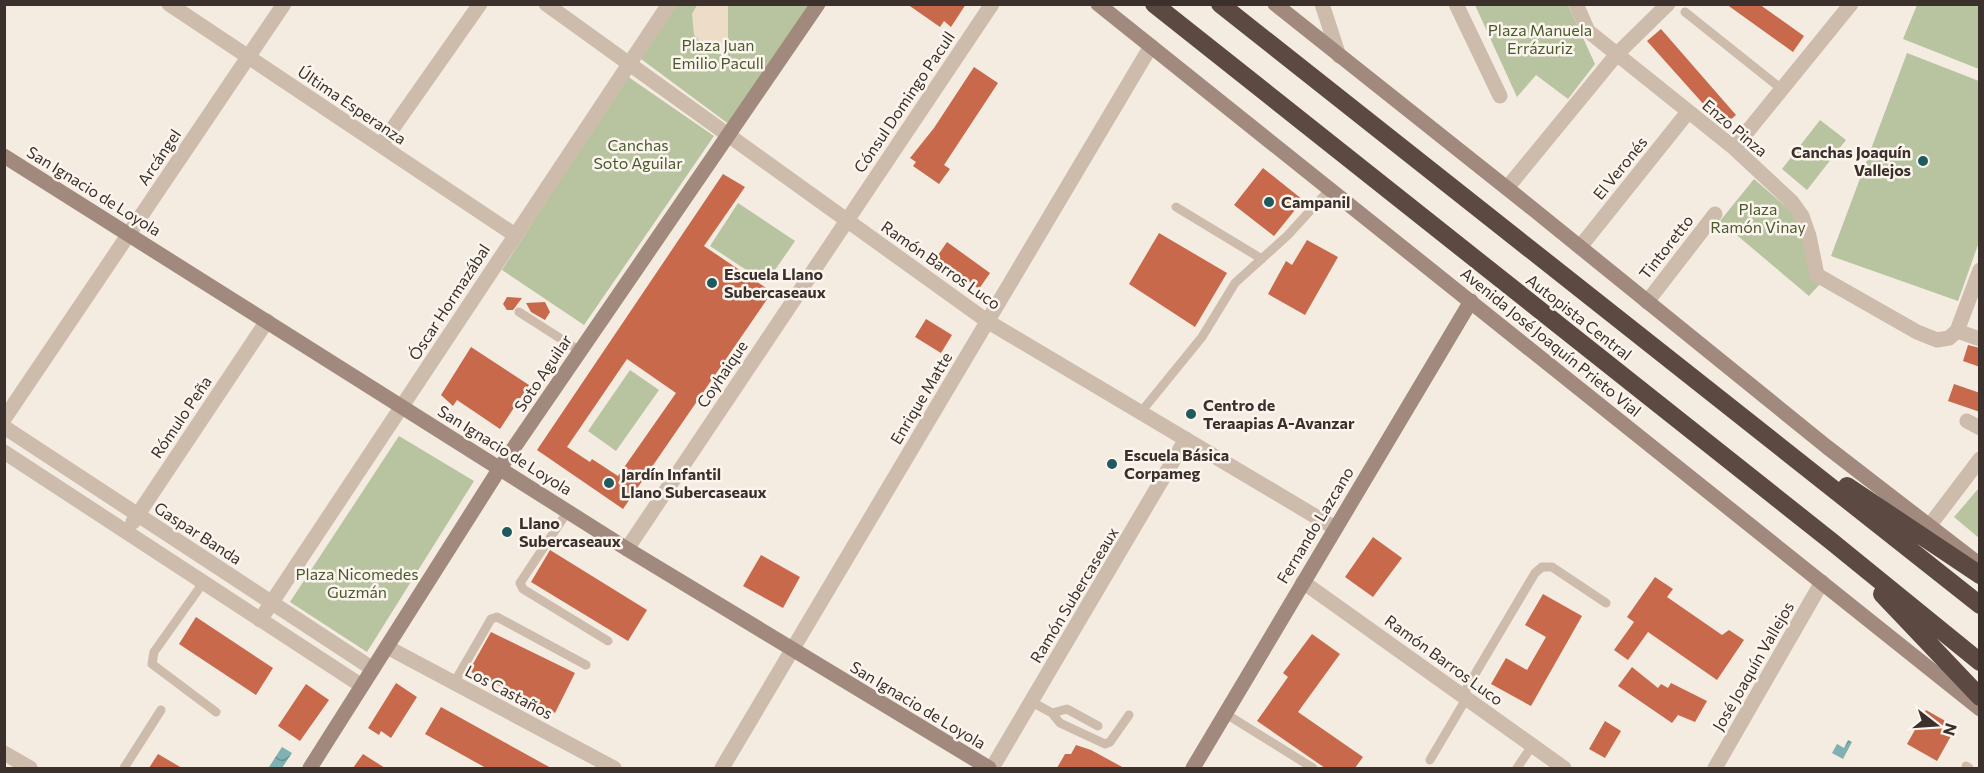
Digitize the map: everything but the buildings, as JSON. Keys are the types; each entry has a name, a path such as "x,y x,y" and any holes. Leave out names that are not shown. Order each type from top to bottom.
{"highway":[{"name":"Autopista Central","path":"1154,4 1831,541 1980,662"},
{"name":"Autopista Central","path":"1220,4 1980,605"},
{"path":"1774,442 1812,463 1980,575"},
{"path":"1831,541 1980,697"}],"street":[{"name":"Última Esperanza","path":"169,4 515,235"},
{"name":"Arcángel","path":"4,419 284,4"},
{"path":"381,146 480,4"},
{"name":"Ramón Barros Luco","path":"546,4 987,321 1335,528"},
{"name":"Óscar Hormazábal","path":"260,620 669,4"},
{"name":"Soto Aguilar","path":"310,768 500,468 818,4"},
{"name":"Cónsul Domingo Pacull","path":"846,220 992,4"},
{"name":"Avenida José Joaquín Prieto Vial","path":"1098,4 1980,709"},
{"path":"1275,4 1827,447 1980,565"},
{"path":"1322,4 1339,56"},
{"path":"1456,4 1500,96"},
{"name":"Enzo Pinza","path":"1576,4 1588,31 1734,148 1792,202 1802,216 1814,256 1816,275 1917,332 1937,340 1953,334 1980,339"},
{"path":"1507,188 1617,54 1668,4"},
{"path":"1734,148 1784,91 1851,4"},
{"name":"Enrique Matte","path":"722,768 1151,46"},
{"name":"El Veronés","path":"1580,247 1688,112"},
{"name":"San Ignacio de Loyola","path":"4,156 791,651 991,768"},
{"name":"Tintoretto","path":"1647,302 1715,214"},
{"name":"Coyhaique","path":"627,549 846,220"},
{"path":"1953,334 1979,274"},
{"name":"Fernando Lazcano","path":"1193,768 1471,301"},
{"name":"Rómulo Peña","path":"126,532 267,321"},
{"name":"Gaspar Banda","path":"4,428 373,669"},
{"name":"Ramón Subercaseaux","path":"991,768 1186,439"},
{"path":"4,453 362,686"},
{"path":"1930,525 1980,459"},
{"name":"Ramón Barros Luco","path":"1303,582 1564,768"},
{"name":"José Joaquín Vallejos","path":"1715,768 1822,582"},
{"name":"Los Castaños","path":"387,647 614,768"},
{"path":"4,753 30,768"}],"lane":[{"path":"1685,12 1784,91"},
{"path":"1141,412 1202,337 1235,284 1288,236 1330,189"},
{"path":"1176,207 1262,259"},
{"path":"519,312 580,351"},
{"path":"568,511 520,583 523,589 608,641"},
{"path":"1430,760 1534,573 1542,567 1552,567 1606,603"},
{"path":"203,583 154,652 152,664 216,712"},
{"path":"454,683 491,619 497,617 586,665"},
{"path":"1032,702 1052,713 1060,723 1105,744 1110,742 1129,716"},
{"path":"1052,713 1068,709 1098,726"},
{"path":"124,768 161,710"},
{"path":"1226,714 1313,768"},
{"path":"1517,768 1532,746"}],"green space":[{"name":"Plaza Juan Emilio Pacull","path":"670,5 813,5 730,125 633,53"},
{"name":"Plaza Manuela Errázuriz","path":"1475,5 1568,5 1595,64 1568,99 1536,75 1517,97"},
{"path":"1917,5 1979,5 1979,69 1903,39"},
{"name":"Canchas Joaquín Vallejos","path":"1907,53 1979,81 1979,242 1958,301 1831,256"},
{"name":"Canchas Soto Aguilar","path":"627,76 714,136 584,325 502,270"},
{"path":"1820,120 1846,140 1807,190 1782,169"},
{"name":"Plaza Ramón Vinay","path":"1754,179 1799,218 1820,284 1809,296 1720,221"},
{"path":"738,203 795,241 766,283 710,246"},
{"path":"630,370 659,390 616,451 588,431"},
{"name":"Plaza Nicomedes Guzmán","path":"399,436 474,481 367,652 290,602"},
{"path":"1979,488 1979,538 1954,517"}],"shaded area":[{"path":"697,5 728,5 728,56 710,52 694,35 692,14"}],"water":[{"path":"1848,740 1852,742 1843,759 1832,753 1837,744 1844,748"},
{"path":"282,747 292,753 282,768 269,767"}],"place":[{"name":"Canchas Joaquín Vallejos","path":"1923,161"},
{"name":"Campanil","path":"1269,202"},
{"name":"Escuela Llano Subercaseaux","path":"712,283"},
{"name":"Centro de Teraapias A-Avanzar","path":"1191,414"},
{"name":"Escuela Básica Corpameg","path":"1112,464"},
{"name":"Jardín Infantil Llano Subercaseaux","path":"609,483"},
{"name":"Llano Subercaseaux","path":"507,532"}]}
